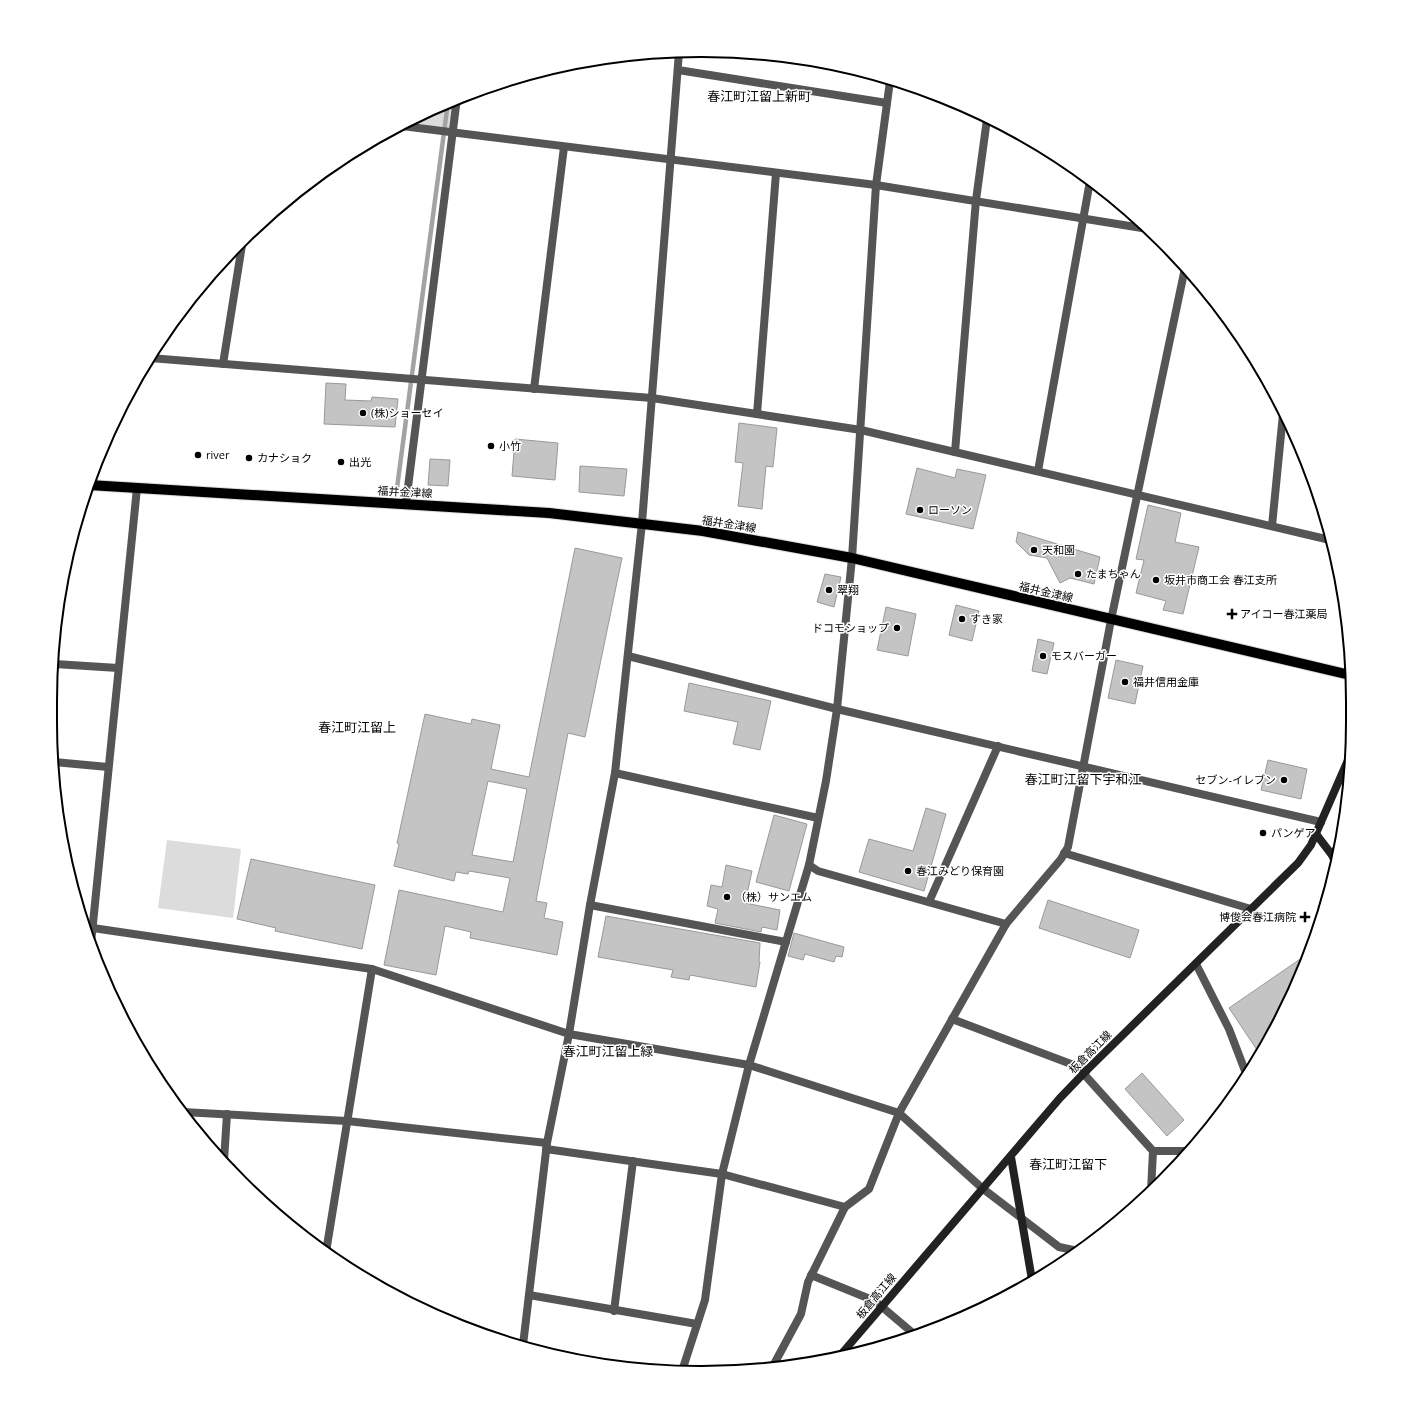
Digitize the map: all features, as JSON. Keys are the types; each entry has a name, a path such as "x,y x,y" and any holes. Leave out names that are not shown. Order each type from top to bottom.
{"main road":[{"name":"福井金津線","path":"94,486 550,513 642,522 763,541 852,558 1345,675"},
{"name":"板倉高江線","path":"845,1350 982,1188 1011,1157 1060,1098 1085,1071 1298,863 1311,845 1345,768"},
{"path":"1316,834 1332,855"},
{"path":"1011,1157 1031,1275"}],"street":[{"path":"523,1340 546,1146 569,1034 590,905 615,773 642,522 679,58"},
{"path":"678,70 887,103"},
{"path":"684,1366 705,1300 722,1174 749,1065 809,865 837,709 852,558 876,185 889,85"},
{"path":"406,504 420,380 456,106"},
{"path":"955,452 976,200 986,123"},
{"path":"409,127 876,185 1137,227"},
{"path":"534,389 564,146"},
{"path":"757,414 776,173"},
{"path":"1038,471 1089,186"},
{"path":"223,364 241,251"},
{"path":"776,1361 801,1314 808,1282 845,1207 869,1189 899,1114 1006,924 1061,859 1068,847 1111,620 1184,274"},
{"path":"156,359 652,398 861,430 1325,539"},
{"path":"1272,526 1282,421"},
{"path":"89,924 108,767 137,488"},
{"path":"628,656 837,709 1321,822"},
{"path":"58,664 118,668"},
{"path":"929,902 998,746"},
{"path":"58,762 108,767"},
{"path":"615,773 818,818"},
{"path":"1064,853 1251,909"},
{"path":"809,865 818,871 1006,924"},
{"path":"590,905 786,942"},
{"path":"91,928 372,969 569,1034 749,1065 899,1114 982,1188 1059,1247 1070,1250"},
{"path":"1196,964 1229,1029 1244,1069"},
{"path":"327,1246 372,969"},
{"path":"952,1019 1085,1071 1153,1152 1151,1182"},
{"path":"189,1112 348,1121 546,1146 722,1174 845,1207"},
{"path":"224,1154 227,1114"},
{"path":"1153,1152 1181,1151"},
{"path":"614,1311 633,1161"},
{"path":"812,1275 875,1301 911,1331"},
{"path":"529,1295 614,1311 697,1324"}],"shaded area":[{"path":"456,106 452,133 409,127"},
{"path":"167,840 241,849 233,918 158,908"}],"building":[{"path":"326,383 346,384 345,400 371,401 372,397 398,399 395,427 324,424"},
{"path":"739,423 777,428 773,467 766,466 762,509 738,506 743,463 735,462"},
{"path":"515,439 558,443 555,480 512,476"},
{"path":"430,459 450,460 448,486 428,485"},
{"path":"580,466 627,469 624,496 579,492"},
{"path":"917,468 955,478 957,469 986,475 973,529 906,514"},
{"path":"1148,505 1181,513 1175,542 1199,547 1183,614 1163,610 1166,601 1136,593 1144,560 1136,559"},
{"path":"1018,532 1100,557 1094,584 1070,578 1060,583 1047,558 1029,555 1016,542"},
{"path":"575,548 622,558 585,737 568,733 536,901 547,903 544,918 563,922 557,955 470,938 471,932 445,926 436,975 384,965 399,890 503,912 510,878 469,871 468,874 456,872 454,881 394,866 399,844 397,843 425,714 471,724 472,719 500,725 491,769 529,777","holes":["488,781 527,789 513,862 472,855"]},
{"path":"825,574 841,577 834,607 817,602"},
{"path":"956,605 979,611 972,641 949,635"},
{"path":"886,607 916,614 908,656 877,650"},
{"path":"1038,639 1054,643 1047,674 1032,671"},
{"name":"福井信用金庫","path":"1116,660 1143,666 1135,704 1108,698"},
{"path":"689,683 771,701 760,750 733,744 738,722 684,711"},
{"path":"1268,760 1307,769 1301,799 1261,790"},
{"path":"926,808 946,814 924,891 859,872 869,839 913,851"},
{"path":"774,815 807,824 789,891 756,882"},
{"path":"251,859 375,885 362,949 275,931 276,928 237,919"},
{"name":"（株）サンエム","path":"726,865 752,871 745,903 780,910 777,930 762,927 761,932 715,923 718,909 707,906 711,885 722,887"},
{"path":"1048,900 1139,930 1130,958 1039,928"},
{"path":"606,916 760,943 760,962 756,987 690,975 689,980 671,977 673,970 598,957"},
{"path":"794,933 844,947 842,957 836,956 834,962 805,954 803,960 788,956"},
{"path":"1301,959 1280,1007 1257,1049 1229,1008"},
{"path":"1142,1073 1184,1120 1167,1136 1125,1089"}],"waterway":[{"path":"397,488 447,109"}],"place":[{"name":"(株)ショーセイ","path":"363,413"},
{"name":"小竹","path":"491,446"},
{"name":"river","path":"198,455"},
{"name":"カナショク","path":"249,458"},
{"name":"出光","path":"341,462"},
{"name":"ローソン","path":"920,510"},
{"name":"天和園","path":"1034,550"},
{"name":"たまちゃん","path":"1078,574"},
{"name":"坂井市商工会 春江支所","path":"1156,580"},
{"name":"翠翔","path":"829,590"},
{"name":"アイコー春江薬局","path":"1232,614"},
{"name":"すき家","path":"962,619"},
{"name":"ドコモショップ","path":"897,628"},
{"name":"モスバーガー","path":"1043,656"},
{"name":"福井信用金庫","path":"1125,682"},
{"name":"セブン-イレブン","path":"1284,780"},
{"name":"パンゲア","path":"1263,833"},
{"name":"春江みどり保育園","path":"908,871"},
{"name":"（株）サンエム","path":"727,897"},
{"name":"博俊会春江病院","path":"1305,917"}],"district":[{"name":"春江町江留上新町","path":"759,96"},
{"name":"春江町江留上","path":"357,727"},
{"name":"春江町江留下宇和江","path":"1083,779"},
{"name":"春江町江留上緑","path":"608,1051"},
{"name":"春江町江留下","path":"1068,1164"}]}
